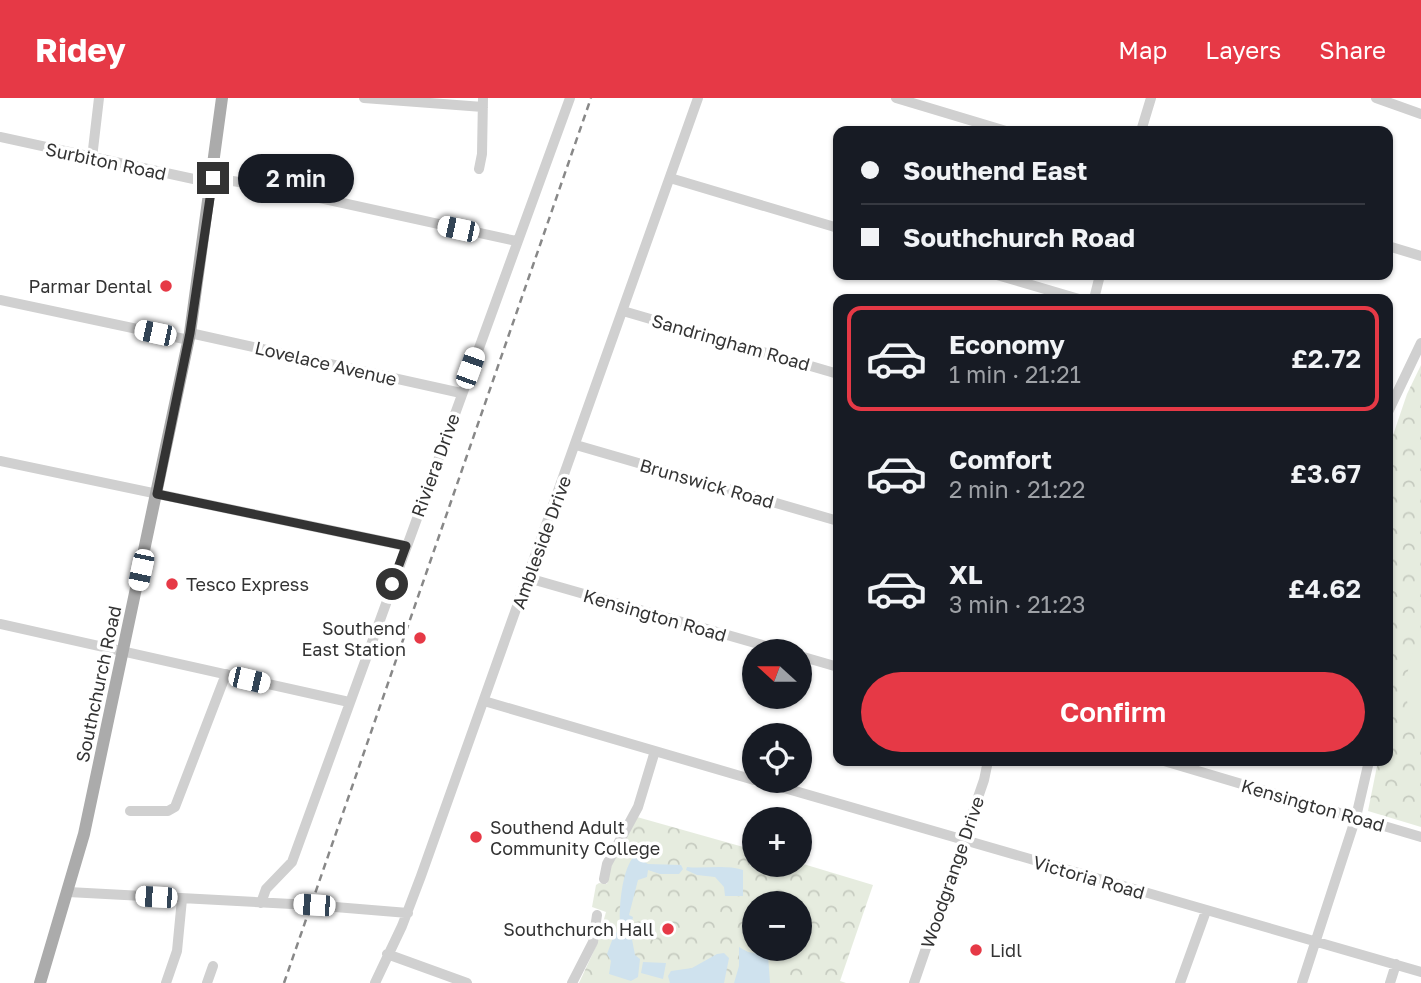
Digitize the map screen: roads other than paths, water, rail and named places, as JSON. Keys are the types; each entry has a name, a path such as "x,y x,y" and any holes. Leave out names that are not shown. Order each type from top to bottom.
{"main road":[{"name":"Southchurch Road","path":"40,983 84,834 190,337 222,98"}],"street":[{"path":"92,158 99,98"},
{"path":"364,98 483,102 482,154 479,169"},
{"name":"Riviera Drive","path":"261,903 266,890 292,862 570,98"},
{"name":"Ambleside Drive","path":"375,983 408,913 698,98"},
{"path":"896,98 989,126"},
{"path":"1143,126 1151,98"},
{"path":"1376,98 1421,114"},
{"name":"Surbiton Road","path":"0,137 212,181 265,186 516,241"},
{"path":"670,178 833,227"},
{"path":"1393,248 1421,256"},
{"path":"1014,280 1062,294"},
{"name":"Lovelace Avenue","path":"0,300 461,393"},
{"name":"Sandringham Road","path":"623,311 833,373"},
{"path":"1393,391 1421,343"},
{"name":"Brunswick Road","path":"576,445 833,521"},
{"path":"0,461 406,546"},
{"name":"Kensington Road","path":"528,578 742,639"},
{"path":"0,624 349,702"},
{"path":"812,659 833,666"},
{"path":"130,811 168,811 175,807 226,674"},
{"name":"Victoria Road","path":"484,701 742,776"},
{"path":"604,879 607,864 638,807 655,751"},
{"name":"Woodgrange Drive","path":"914,983 986,766"},
{"name":"Kensington Road","path":"1181,766 1421,837"},
{"path":"1302,983 1356,817 1368,766"},
{"name":"Victoria Road","path":"800,793 1421,972"},
{"path":"68,892 335,906 408,913"},
{"path":"166,983 177,951 182,899"},
{"path":"1180,983 1206,911"},
{"path":"572,983 593,942 597,915"},
{"path":"387,954 467,983"},
{"path":"1390,983 1396,964"},
{"path":"207,983 213,966"}],"water":[{"path":"634,856 648,864 681,865 683,869 679,874 660,874 648,870 647,877 638,880 629,915 633,917 630,929 635,955 640,959 638,977 631,981 609,974 611,961 607,954 614,935 620,929 624,881"},
{"path":"687,867 729,867 742,870 742,896 725,896 724,887 715,877 697,875 686,870"},
{"path":"739,947 742,949 742,961 768,961 770,983 734,983 739,966"},
{"path":"724,953 729,958 724,983 670,983 668,976 671,971 692,968"},
{"path":"643,962 666,963 663,979 641,973"}],"railway":[{"path":"284,983 591,98"}],"place":[{"name":"Parmar Dental","path":"166,286"},
{"name":"Tesco Express","path":"172,584"},
{"name":"Southend East Station","path":"420,638"},
{"name":"Southend Adult Community College","path":"476,837"},
{"name":"Southchurch Hall","path":"668,929"},
{"name":"Lidl","path":"976,950"}]}
